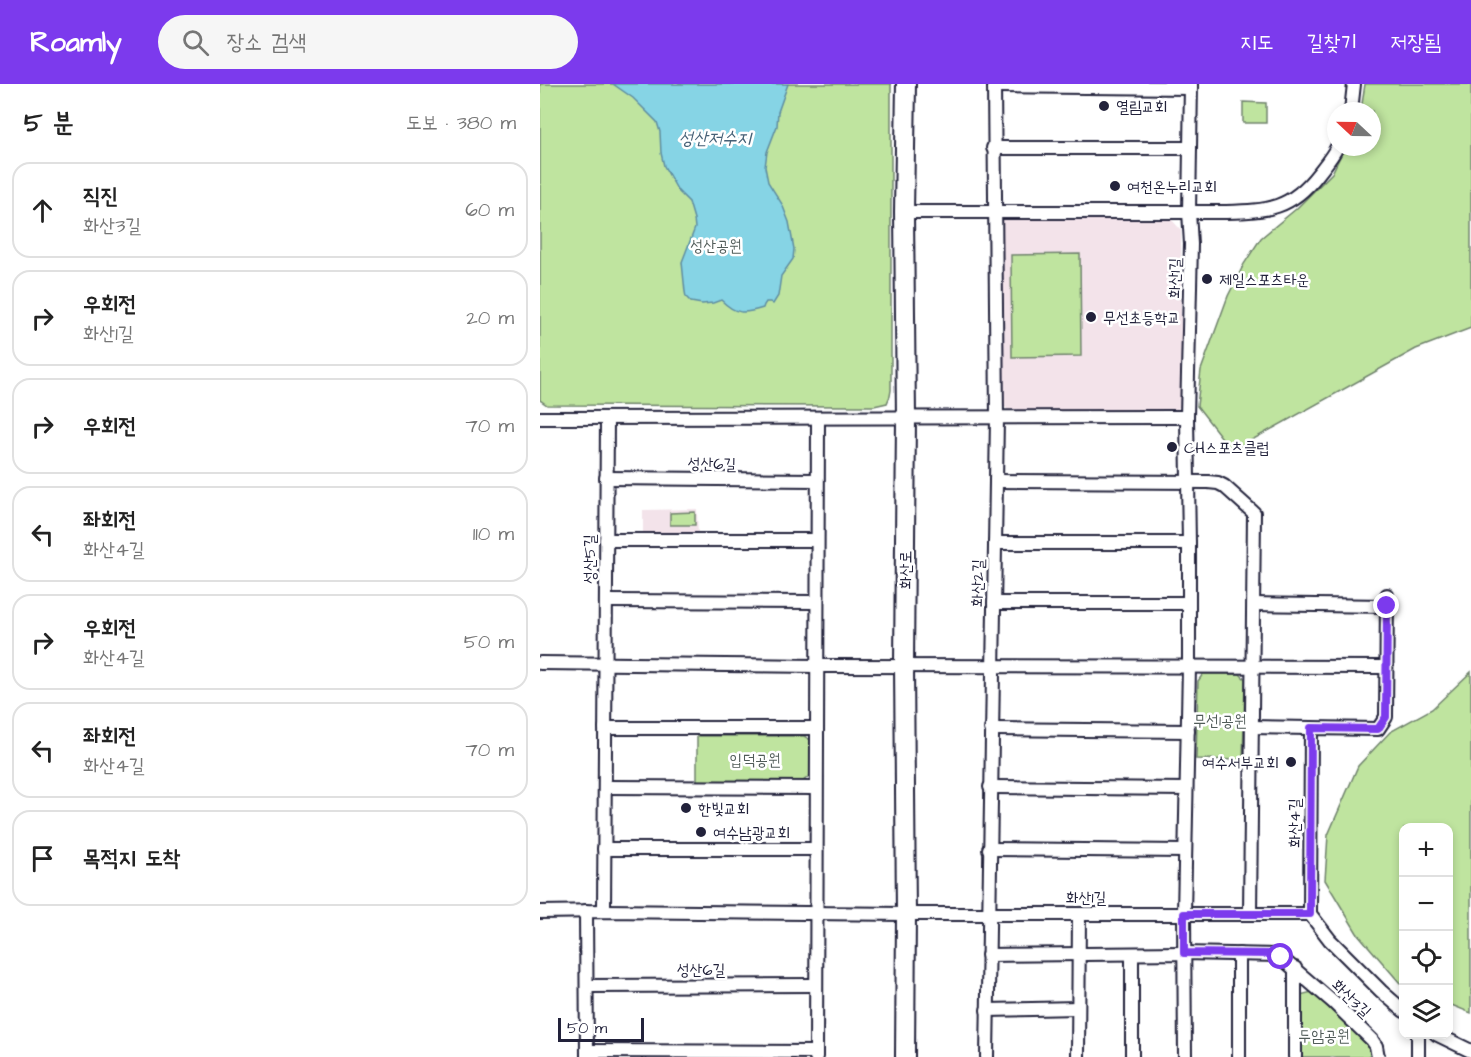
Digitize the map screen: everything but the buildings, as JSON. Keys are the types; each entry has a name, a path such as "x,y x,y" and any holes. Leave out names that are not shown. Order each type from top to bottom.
{"street":[{"name":"화산로","path":"904,1057 906,84"},
{"path":"1352,102 1354,84"},
{"path":"994,85 1191,86"},
{"name":"화산2길","path":"987,1057 997,418 994,85"},
{"name":"화산1길","path":"1185,1057 1184,914 1189,667 1187,417 1191,244 1189,212 1191,86"},
{"path":"993,148 1190,148"},
{"path":"904,212 1226,213 1255,211 1267,209 1298,196 1310,185 1332,156"},
{"path":"540,418 1187,417"},
{"name":"성산5길","path":"604,911 607,418"},
{"path":"586,911 587,1054 816,1054 818,418"},
{"name":"성산6길","path":"606,478 818,480"},
{"path":"996,481 1218,483 1254,513 1250,914"},
{"path":"606,540 817,540"},
{"path":"995,543 1189,543"},
{"path":"606,601 817,602"},
{"path":"1252,727 1378,729 1386,717 1387,601 1254,604"},
{"path":"994,603 1188,603"},
{"path":"540,663 1386,667"},
{"path":"605,728 817,728"},
{"name":"화산4길","path":"1310,914 1311,728"},
{"path":"992,729 1188,730"},
{"path":"605,787 816,788"},
{"path":"990,787 1186,789"},
{"path":"604,849 816,849"},
{"path":"989,849 1185,850"},
{"path":"540,912 816,914"},
{"name":"화산1길","path":"816,914 1184,914"},
{"path":"1078,1057 1079,914"},
{"path":"1184,914 1310,914 1329,940 1399,1007"},
{"path":"988,955 1184,953"},
{"name":"화산3길","path":"1184,953 1278,955 1295,968 1371,1040 1376,1046 1378,1057"},
{"path":"1132,954 1132,1057"},
{"path":"1239,954 1239,1057"},
{"path":"1295,968 1295,1057"},
{"name":"성산6길","path":"587,986 816,985"},
{"path":"987,1010 1078,1008"},
{"path":"1418,1039 1418,1057"},
{"path":"1445,1039 1471,1051"}],"shaded area":[{"name":"무선초등학교","path":"1007,216 1171,219 1181,230 1181,405 1175,412 1009,411 1001,403 999,224"},
{"path":"697,509 698,534 643,534 643,510"}],"green space":[{"name":"성산공원","path":"540,84 891,84 891,390 887,403 874,406 547,405 540,400"},
{"path":"1365,84 1471,84 1471,328 1416,349 1232,451 1197,406 1201,370 1228,296 1244,264 1261,238 1296,209 1332,173 1340,156 1381,156 1381,102 1362,102"},
{"path":"1243,102 1266,103 1266,123 1243,123"},
{"path":"1080,254 1081,356 1012,357 1011,255"},
{"path":"695,512 695,525 670,525 670,513"},
{"path":"1471,672 1471,1013 1453,1006 1453,823 1399,823 1399,982 1357,933 1325,880 1328,835 1358,766 1390,732 1432,709"},
{"name":"무선1공원","path":"1203,674 1240,674 1245,679 1243,760 1196,759 1198,681"},
{"name":"입덕공원","path":"697,736 804,736 814,742 813,773 803,781 697,782"},
{"name":"두암공원","path":"1312,992 1369,1046 1373,1057 1302,1057 1300,995"}],"water":[{"name":"성산저수지","path":"613,84 788,84 778,112 777,126 767,152 765,167 768,182 782,204 789,222 794,249 793,259 781,276 778,296 773,304 766,302 763,308 740,312 721,300 702,304 691,302 686,297 682,262 695,228 689,202 678,191 664,166 657,122 633,98"}],"place":[{"name":"열림교회","path":"1104,106"},
{"name":"여천온누리교회","path":"1115,186"},
{"name":"제일스포츠타운","path":"1207,279"},
{"name":"무선초등학교","path":"1091,317"},
{"name":"CH스포츠클럽","path":"1172,447"},
{"name":"여수서부교회","path":"1291,762"},
{"name":"한빛교회","path":"686,808"},
{"name":"여수남광교회","path":"701,832"}],"route":[{"path":"1281,957 1273,954 1184,953 1184,914 1310,914 1311,728 1378,729 1386,717 1387,606"}]}
